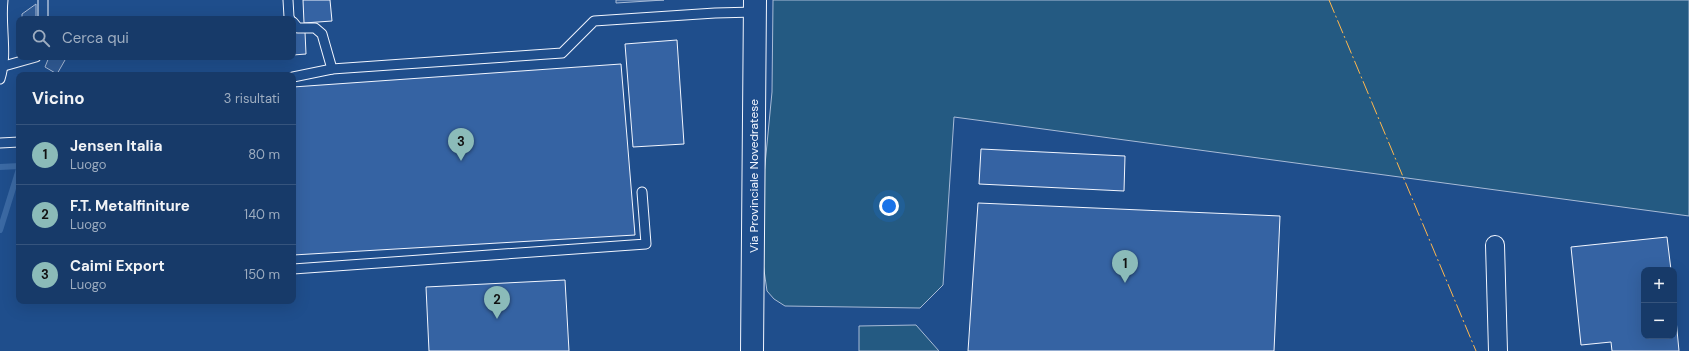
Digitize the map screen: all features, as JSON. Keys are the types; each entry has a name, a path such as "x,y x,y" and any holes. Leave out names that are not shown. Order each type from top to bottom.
{"main road":[{"name":"Via Provinciale Novedratese","path":"752,351 755,6"}],"street":[{"path":"1495,244 1498,351"}],"lane":[{"path":"0,79 4,66 2,14 3,0"},
{"path":"43,16 44,0"},
{"path":"288,0 289,16"},
{"path":"296,76 332,69 562,53 594,21 715,13 755,6"},
{"path":"296,26 298,28 315,28 322,34 332,69"},
{"path":"4,66 25,60"},
{"path":"0,143 16,142"},
{"path":"296,269 646,244 642,192"}],"shaded area":[{"path":"616,0 664,0 616,3"},
{"path":"773,0 1689,0 1689,216 954,117 943,285 920,308 785,306 774,299 767,291 763,263 764,175 772,92"},
{"path":"36,4 36,16 22,16 22,14"},
{"path":"48,60 65,60 58,72 54,72 45,67"},
{"path":"916,325 939,351 859,351 859,326"}],"building":[{"path":"303,0 330,0 332,21 304,23"},
{"path":"305,32 306,54 296,55 296,33"},
{"path":"677,40 684,144 633,147 625,44"},
{"path":"621,64 635,235 296,255 296,87"},
{"path":"981,149 1125,156 1124,191 979,184"},
{"path":"978,203 1280,216 1274,351 968,351"},
{"path":"1667,237 1671,267 1641,267 1641,339 1677,339 1677,330 1679,351 1612,351 1611,342 1581,345 1571,247"},
{"path":"565,280 569,351 429,351 426,287"}],"waterway":[{"path":"0,167 16,166"},
{"path":"0,230 16,179"}],"power":[{"path":"1329,0 1476,351"}],"place":[{"name":"Caimi Export","path":"461,161"},
{"name":"Jensen Italia","path":"1125,283"},
{"name":"F.T. Metalfiniture","path":"497,319"}]}
